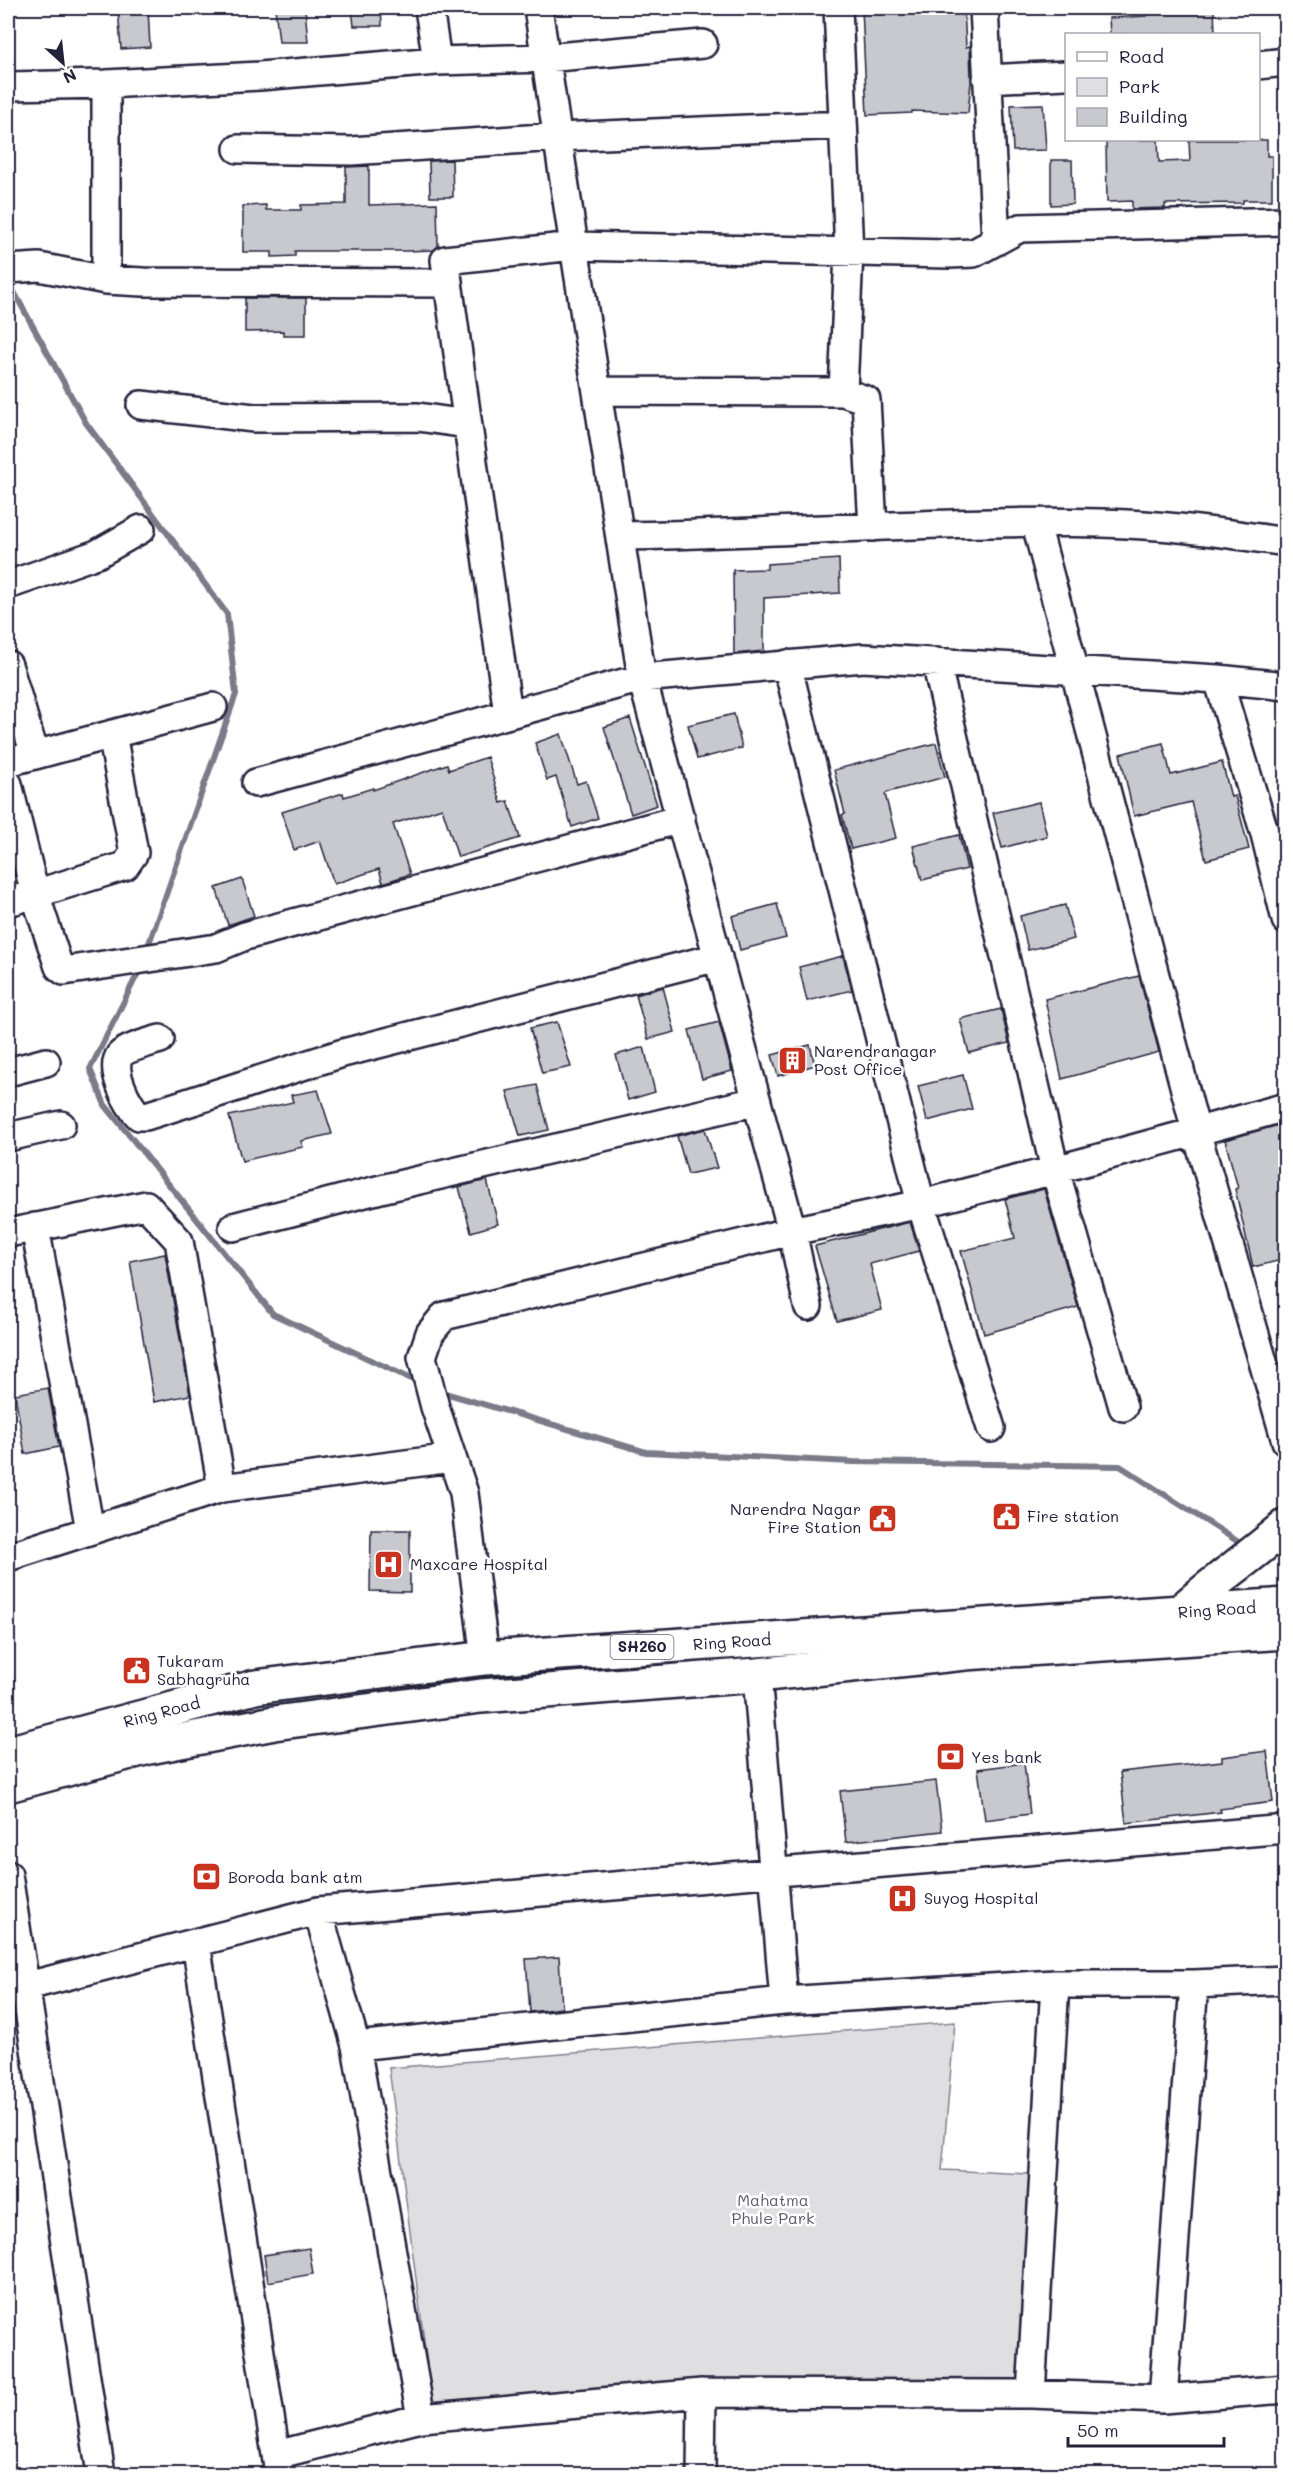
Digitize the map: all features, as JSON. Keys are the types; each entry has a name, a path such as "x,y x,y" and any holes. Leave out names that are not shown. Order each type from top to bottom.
{"main road":[{"path":"1180,1612 1286,1526"},
{"name":"Ring Road","path":"8,1753 255,1687 485,1658 1286,1605"},
{"name":"Ring Road","path":"8,1785 149,1747 274,1723 481,1696 757,1675 965,1653 1286,1632"}],"street":[{"path":"429,8 437,61"},
{"path":"538,8 642,678 792,1231 808,1306"},
{"path":"838,8 849,252 843,392"},
{"path":"984,8 996,242"},
{"path":"8,86 106,84 260,76 437,61 545,58 703,44"},
{"path":"1260,65 1286,62"},
{"path":"987,79 1065,75"},
{"path":"106,84 106,280"},
{"path":"238,149 351,151 557,137 843,125"},
{"path":"508,714 445,260 574,246 974,253 1020,228 1286,220"},
{"path":"8,269 39,267 106,280 448,283"},
{"path":"597,391 843,392 866,400 873,527"},
{"path":"141,405 254,418 418,417 467,424"},
{"path":"620,536 735,534 873,527 1102,523 1235,534 1286,542"},
{"path":"1036,524 1196,1131 1286,1441"},
{"path":"8,585 96,554 141,529"},
{"path":"256,783 642,678 787,664 863,658 1218,679 1286,686"},
{"path":"936,662 1055,1170 1123,1407"},
{"path":"787,664 921,1204 991,1428"},
{"path":"8,665 35,755"},
{"path":"1218,679 1275,836 1286,920"},
{"path":"8,762 213,706"},
{"path":"8,902 125,866 134,853 112,734"},
{"path":"8,784 35,894 59,967 64,971 216,948 245,936 681,819"},
{"path":"160,1040 125,1052 118,1060 117,1074 122,1092 139,1116 146,1116 343,1053 718,957"},
{"path":"8,1072 46,1062"},
{"path":"233,1227 757,1101"},
{"path":"485,1658 464,1493 435,1407 422,1358 430,1333 444,1316 792,1231 921,1204 1286,1107"},
{"path":"8,1137 61,1125"},
{"path":"8,1233 146,1205 179,1241 222,1488"},
{"path":"35,1227 90,1530"},
{"path":"8,1557 222,1488 452,1458"},
{"path":"757,1675 784,2001"},
{"path":"16,1990 318,1911 1286,1829"},
{"path":"8,1875 16,1990 101,2475"},
{"path":"318,1911 356,2046 421,2418"},
{"path":"196,1943 278,2465 421,2418 702,2393 1031,2394 1162,2399 1286,2389"},
{"path":"356,2046 784,2001 1055,1984 1194,1984 1286,1980"},
{"path":"1031,2394 1055,1984"},
{"path":"1162,2399 1194,1984"},
{"path":"701,2475 702,2393"}],"green space":[{"name":"Mahatma Phule Park","path":"955,2022 942,2170 1029,2174 1019,2381 433,2411 389,2068"}],"building":[{"path":"118,8 148,8 150,47 121,49"},
{"path":"275,8 305,8 308,42 279,42"},
{"path":"352,8 381,8 382,26 354,26"},
{"path":"862,8 964,8 966,47 970,46 971,82 968,113 912,111 912,113 867,115"},
{"path":"1147,8 1214,8 1215,33 1110,33 1109,18 1147,16"},
{"path":"1043,104 1046,150 1013,151 1011,105"},
{"path":"1267,140 1267,156 1272,156 1272,200 1243,200 1243,203 1165,204 1165,208 1132,209 1132,201 1107,202 1106,141 1158,141 1159,162 1190,161 1189,141"},
{"path":"452,160 453,197 430,197 429,161"},
{"path":"1051,160 1072,160 1073,204 1051,205"},
{"path":"369,166 369,205 437,203 438,246 434,250 295,251 295,256 272,257 272,252 243,252 243,206 266,205 266,210 301,210 301,205 346,204 346,167"},
{"path":"245,298 306,298 306,335 283,335 283,331 245,332"},
{"path":"839,559 840,593 764,598 764,651 734,654 733,570 767,569 767,564"},
{"path":"734,714 742,748 697,759 688,725"},
{"path":"630,718 657,805 631,814 604,727"},
{"path":"561,734 577,784 586,781 598,818 572,827 556,777 547,780 535,743"},
{"path":"936,743 945,777 885,794 896,838 851,849 834,770"},
{"path":"1163,743 1171,775 1222,762 1231,797 1235,796 1249,849 1206,860 1191,802 1134,816 1120,754"},
{"path":"487,757 501,803 508,801 520,838 458,857 442,808 393,824 410,874 383,883 379,869 334,884 320,841 294,850 282,812 343,793 344,797 373,788 373,790 447,764 449,770"},
{"path":"1039,802 1047,836 1002,848 993,813"},
{"path":"959,835 967,869 922,880 913,846"},
{"path":"242,879 254,916 228,925 216,888"},
{"path":"777,904 786,938 740,950 732,916"},
{"path":"1065,905 1074,939 1028,950 1020,916"},
{"path":"843,956 852,990 807,1001 799,967"},
{"path":"1139,976 1159,1052 1062,1079 1045,999"},
{"path":"663,987 675,1032 648,1039 636,995"},
{"path":"1001,1009 1009,1043 969,1053 960,1019"},
{"path":"557,1022 571,1067 542,1073 530,1028"},
{"path":"719,1022 732,1071 702,1079 689,1030"},
{"name":"Narendranagar Post Office","path":"810,1045 815,1065 778,1076 772,1055"},
{"path":"644,1047 655,1092 628,1100 616,1055"},
{"path":"963,1075 972,1109 927,1121 918,1086"},
{"path":"537,1085 549,1130 520,1136 507,1091"},
{"path":"318,1090 332,1134 301,1141 303,1147 242,1161 229,1116 293,1102 291,1095"},
{"path":"1286,1123 1286,1259 1253,1267 1235,1189 1238,1188 1225,1140"},
{"path":"705,1129 717,1168 688,1174 677,1136"},
{"path":"487,1180 498,1224 471,1232 459,1187"},
{"path":"1044,1189 1078,1307 984,1334 961,1251 1015,1238 1005,1199"},
{"path":"910,1222 919,1251 870,1264 882,1310 837,1321 815,1246"},
{"path":"165,1254 190,1395 154,1402 130,1261"},
{"path":"48,1388 59,1447 25,1454 15,1394"},
{"path":"371,1530 410,1530 410,1592 370,1591"},
{"path":"1267,1751 1273,1802 1220,1809 1221,1812 1126,1823 1120,1772 1222,1761 1222,1757"},
{"path":"1024,1763 1030,1814 985,1820 978,1769"},
{"path":"936,1781 942,1831 846,1842 840,1791"},
{"path":"559,1957 562,2008 530,2012 526,1959"},
{"path":"309,2248 313,2274 268,2282 264,2255"}],"waterway":[{"path":"8,281 86,423 227,614 236,694 146,952"},
{"path":"141,967 90,1069 105,1105 273,1314 420,1383"},
{"path":"438,1391 646,1452 853,1462 1120,1466 1237,1541"}],"place":[{"name":"Narendranagar Post Office","path":"793,1060"},
{"name":"Fire station","path":"1006,1516"},
{"name":"Narendra Nagar Fire Station","path":"882,1518"},
{"name":"Maxcare Hospital","path":"389,1564"},
{"name":"Tukaram Sabhagruha","path":"136,1670"},
{"name":"Yes bank","path":"950,1757"},
{"name":"Boroda bank atm","path":"207,1877"},
{"name":"Suyog Hospital","path":"903,1898"}]}
